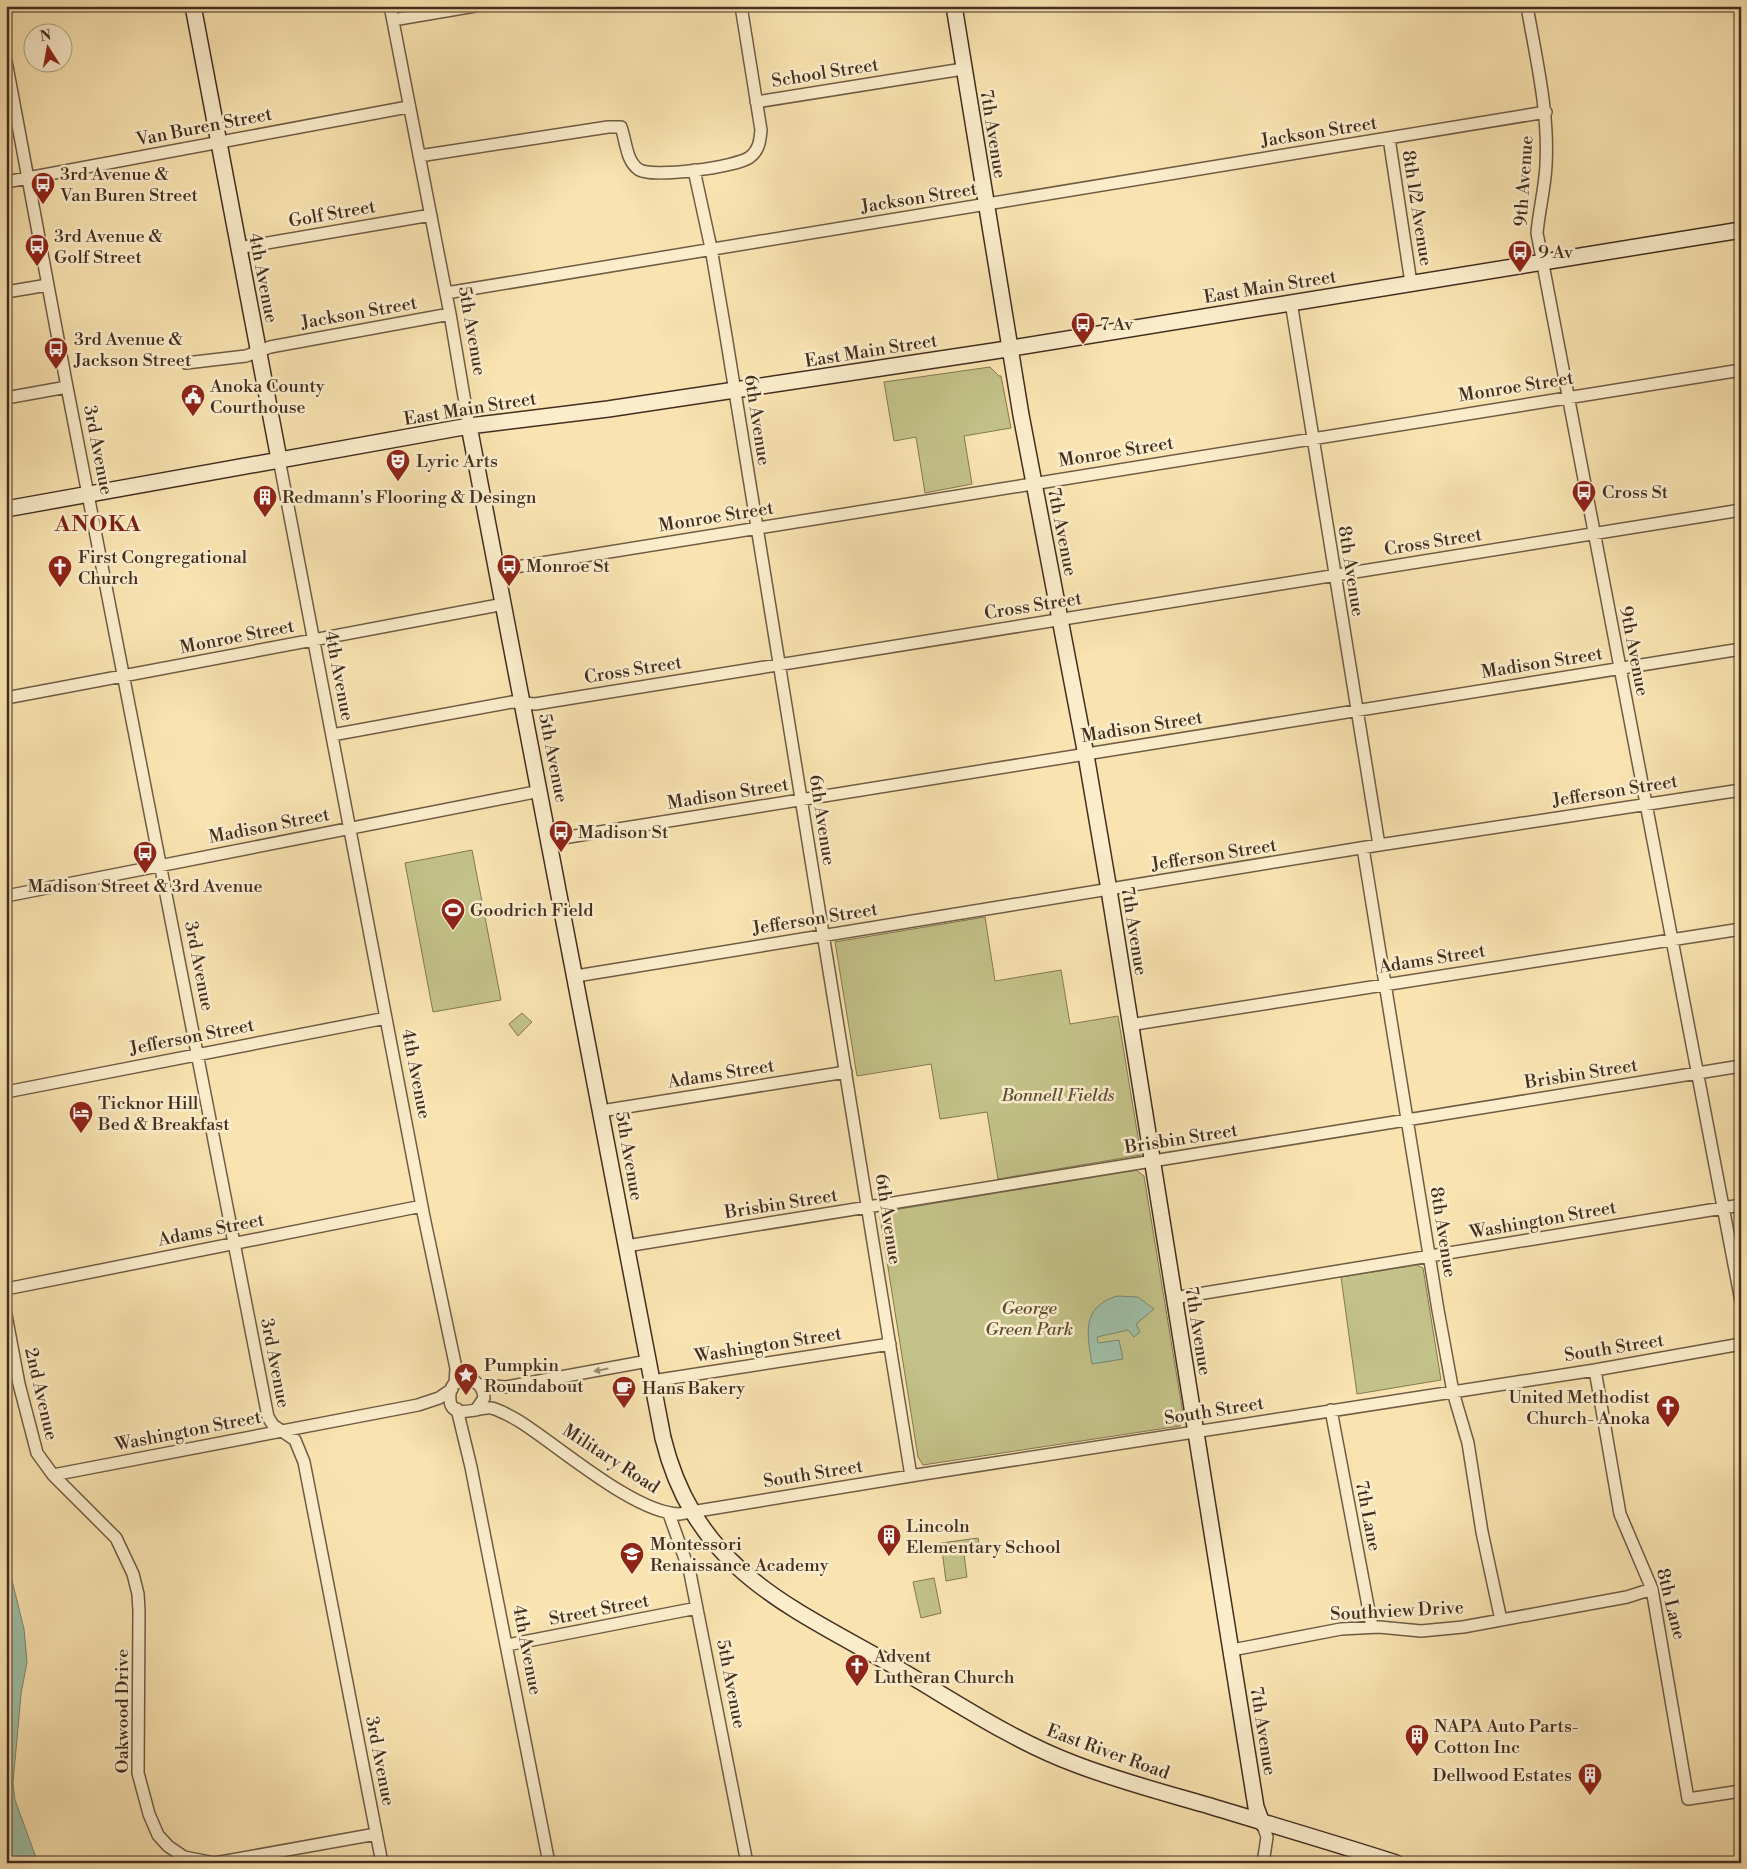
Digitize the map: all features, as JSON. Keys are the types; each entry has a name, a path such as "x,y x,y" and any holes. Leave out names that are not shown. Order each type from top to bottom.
{"main road":[{"name":"4th Avenue","path":"192,6 279,460"},
{"name":"7th Avenue","path":"954,6 1009,349 1086,755 1109,890 1256,1807 1262,1823"},
{"name":"East Main Street","path":"6,508 469,426 734,390 1009,349 1741,230"},
{"name":"5th Avenue","path":"469,426 602,1111 652,1381 669,1461 692,1513"},
{"name":"East River Road","path":"692,1513 723,1555 749,1578 789,1606 1022,1739 1074,1764 1396,1863"}],"street":[{"name":"5th Avenue","path":"390,6 408,107 450,314 469,426"},
{"path":"393,20 475,6"},
{"path":"741,6 756,102"},
{"name":"9th Avenue","path":"1527,6 1546,112 1546,166 1537,233 1741,1301"},
{"name":"3rd Avenue","path":"6,61 30,178 48,285 123,676 162,866 268,1417 273,1425 295,1440 304,1462 382,1863"},
{"name":"School Street","path":"419,156 608,127 621,128 631,162 644,173 666,174 694,170 743,162 756,151 760,142 760,130 756,102 963,69"},
{"name":"Van Buren Street","path":"6,182 408,107"},
{"name":"Jackson Street","path":"446,293 1546,112"},
{"name":"8th 1/2 Avenue","path":"1389,138 1411,283"},
{"name":"6th Avenue","path":"694,170 711,248 911,1476"},
{"name":"Golf Street","path":"238,248 431,215"},
{"path":"6,292 48,285"},
{"name":"8th Avenue","path":"1291,302 1379,845"},
{"name":"Jackson Street","path":"186,363 246,356 258,350 450,314"},
{"name":"Monroe Street","path":"497,570 1312,437 1741,370"},
{"path":"6,398 67,386"},
{"name":"4th Avenue","path":"279,460 422,1206 457,1378 453,1387"},
{"name":"Cross Street","path":"332,735 512,702 536,704 1334,574 1594,535 1741,510"},
{"name":"Monroe Street","path":"6,698 504,604"},
{"name":"Madison Street","path":"550,840 1741,649"},
{"name":"Jefferson Street","path":"576,976 1379,845 1741,790"},
{"name":"Madison Street","path":"6,896 540,791"},
{"name":"8th Avenue","path":"1363,848 1406,1120 1453,1392 1468,1443 1482,1532 1501,1620"},
{"name":"Adams Street","path":"1130,1025 1741,929"},
{"name":"Jefferson Street","path":"6,1092 386,1018"},
{"name":"Brisbin Street","path":"626,1246 1741,1066"},
{"name":"Adams Street","path":"602,1111 846,1072"},
{"name":"Washington Street","path":"1174,1298 1430,1258 1741,1205"},
{"name":"Adams Street","path":"6,1289 422,1206"},
{"name":"2nd Avenue","path":"6,1316 19,1384 34,1443 42,1462 53,1475"},
{"name":"Washington Street","path":"652,1381 890,1344"},
{"name":"South Street","path":"692,1513 911,1476 1595,1370 1741,1344"},
{"name":"4th Avenue","path":"452,1352 479,1386"},
{"path":"479,1386 482,1403 474,1411 463,1413 455,1408 450,1397 453,1387 462,1380 479,1386 506,1387 648,1361"},
{"name":"8th Lane","path":"1595,1370 1620,1514 1652,1589 1688,1799 1741,1791"},
{"name":"Military Road","path":"479,1386 512,1412 516,1419"},
{"name":"Washington Street","path":"53,1475 418,1405 439,1398 453,1387"},
{"name":"Washington Street","path":"418,1405 444,1404 455,1408"},
{"name":"Military Road","path":"474,1411 485,1407 494,1408 516,1419 628,1495 669,1514 692,1513"},
{"name":"4th Avenue","path":"455,1408 467,1445 549,1863"},
{"name":"7th Lane","path":"1331,1410 1372,1627"},
{"name":"4th Avenue","path":"467,1445 474,1411"},
{"name":"Oakwood Drive","path":"53,1475 116,1538 133,1574 138,1594 139,1611 138,1773 141,1791 153,1825 168,1846 184,1857 215,1863 237,1861 376,1834"},
{"name":"5th Avenue","path":"669,1514 686,1560 697,1608 747,1863"},
{"name":"Southview Drive","path":"1232,1650 1340,1629 1372,1627 1428,1631 1463,1627 1626,1597 1652,1589"},
{"name":"Street Street","path":"507,1645 697,1608"},
{"name":"7th Avenue","path":"1262,1823 1267,1837 1263,1863"}],"green space":[{"path":"990,367 1001,376 1011,428 964,436 972,484 925,493 916,437 894,441 884,382"},
{"name":"Goodrich Field","path":"472,850 501,1000 433,1012 405,863"},
{"name":"Bonnell Fields","path":"985,917 995,981 1061,970 1070,1024 1118,1016 1141,1155 998,1179 987,1112 940,1119 931,1064 857,1076 835,942"},
{"path":"522,1013 532,1022 518,1036 509,1024"},
{"name":"George Green Park","path":"1136,1170 1144,1176 1184,1420 1180,1426 923,1465 918,1457 880,1217 882,1212"},
{"path":"1417,1265 1423,1268 1441,1380 1357,1394 1341,1277"},
{"path":"978,1538 980,1551 964,1554 967,1577 946,1581 941,1543"},
{"path":"934,1578 941,1613 921,1618 913,1582"}],"shaded area":[{"path":"1117,1296 1138,1297 1154,1309 1136,1324 1140,1332 1134,1337 1128,1330 1097,1337 1098,1343 1119,1340 1123,1359 1092,1364 1088,1332 1092,1314 1105,1301"},
{"path":"6,1556 24,1629 27,1662 21,1694 13,1783 15,1800 38,1863 6,1863"}],"place":[{"name":"3rd Avenue & Van Buren Street","path":"43,205"},
{"name":"3rd Avenue & Golf Street","path":"37,267"},
{"name":"9 Av","path":"1520,273"},
{"name":"7 Av","path":"1083,345"},
{"name":"3rd Avenue & Jackson Street","path":"56,370"},
{"name":"Anoka County Courthouse","path":"193,417"},
{"name":"Lyric Arts","path":"398,482"},
{"name":"Cross St","path":"1584,513"},
{"name":"Redmann's Flooring & Desingn","path":"265,518"},
{"name":"Monroe St","path":"509,587"},
{"name":"First Congregational Church","path":"60,588"},
{"name":"Madison St","path":"561,853"},
{"name":"Madison Street & 3rd Avenue","path":"145,874"},
{"name":"Goodrich Field","path":"453,931"},
{"name":"Ticknor Hill Bed & Breakfast","path":"81,1134"},
{"name":"Pumpkin Roundabout","path":"466,1396"},
{"name":"Hans Bakery","path":"624,1409"},
{"name":"United Methodist Church- Anoka","path":"1668,1428"},
{"name":"Lincoln Elementary School","path":"889,1557"},
{"name":"Montessori Renaissance Academy","path":"632,1575"},
{"name":"Advent Lutheran Church","path":"857,1687"},
{"name":"NAPA Auto Parts- Cotton Inc","path":"1417,1757"},
{"name":"Dellwood Estates","path":"1590,1796"}],"district":[{"name":"ANOKA","path":"98,524"}]}
